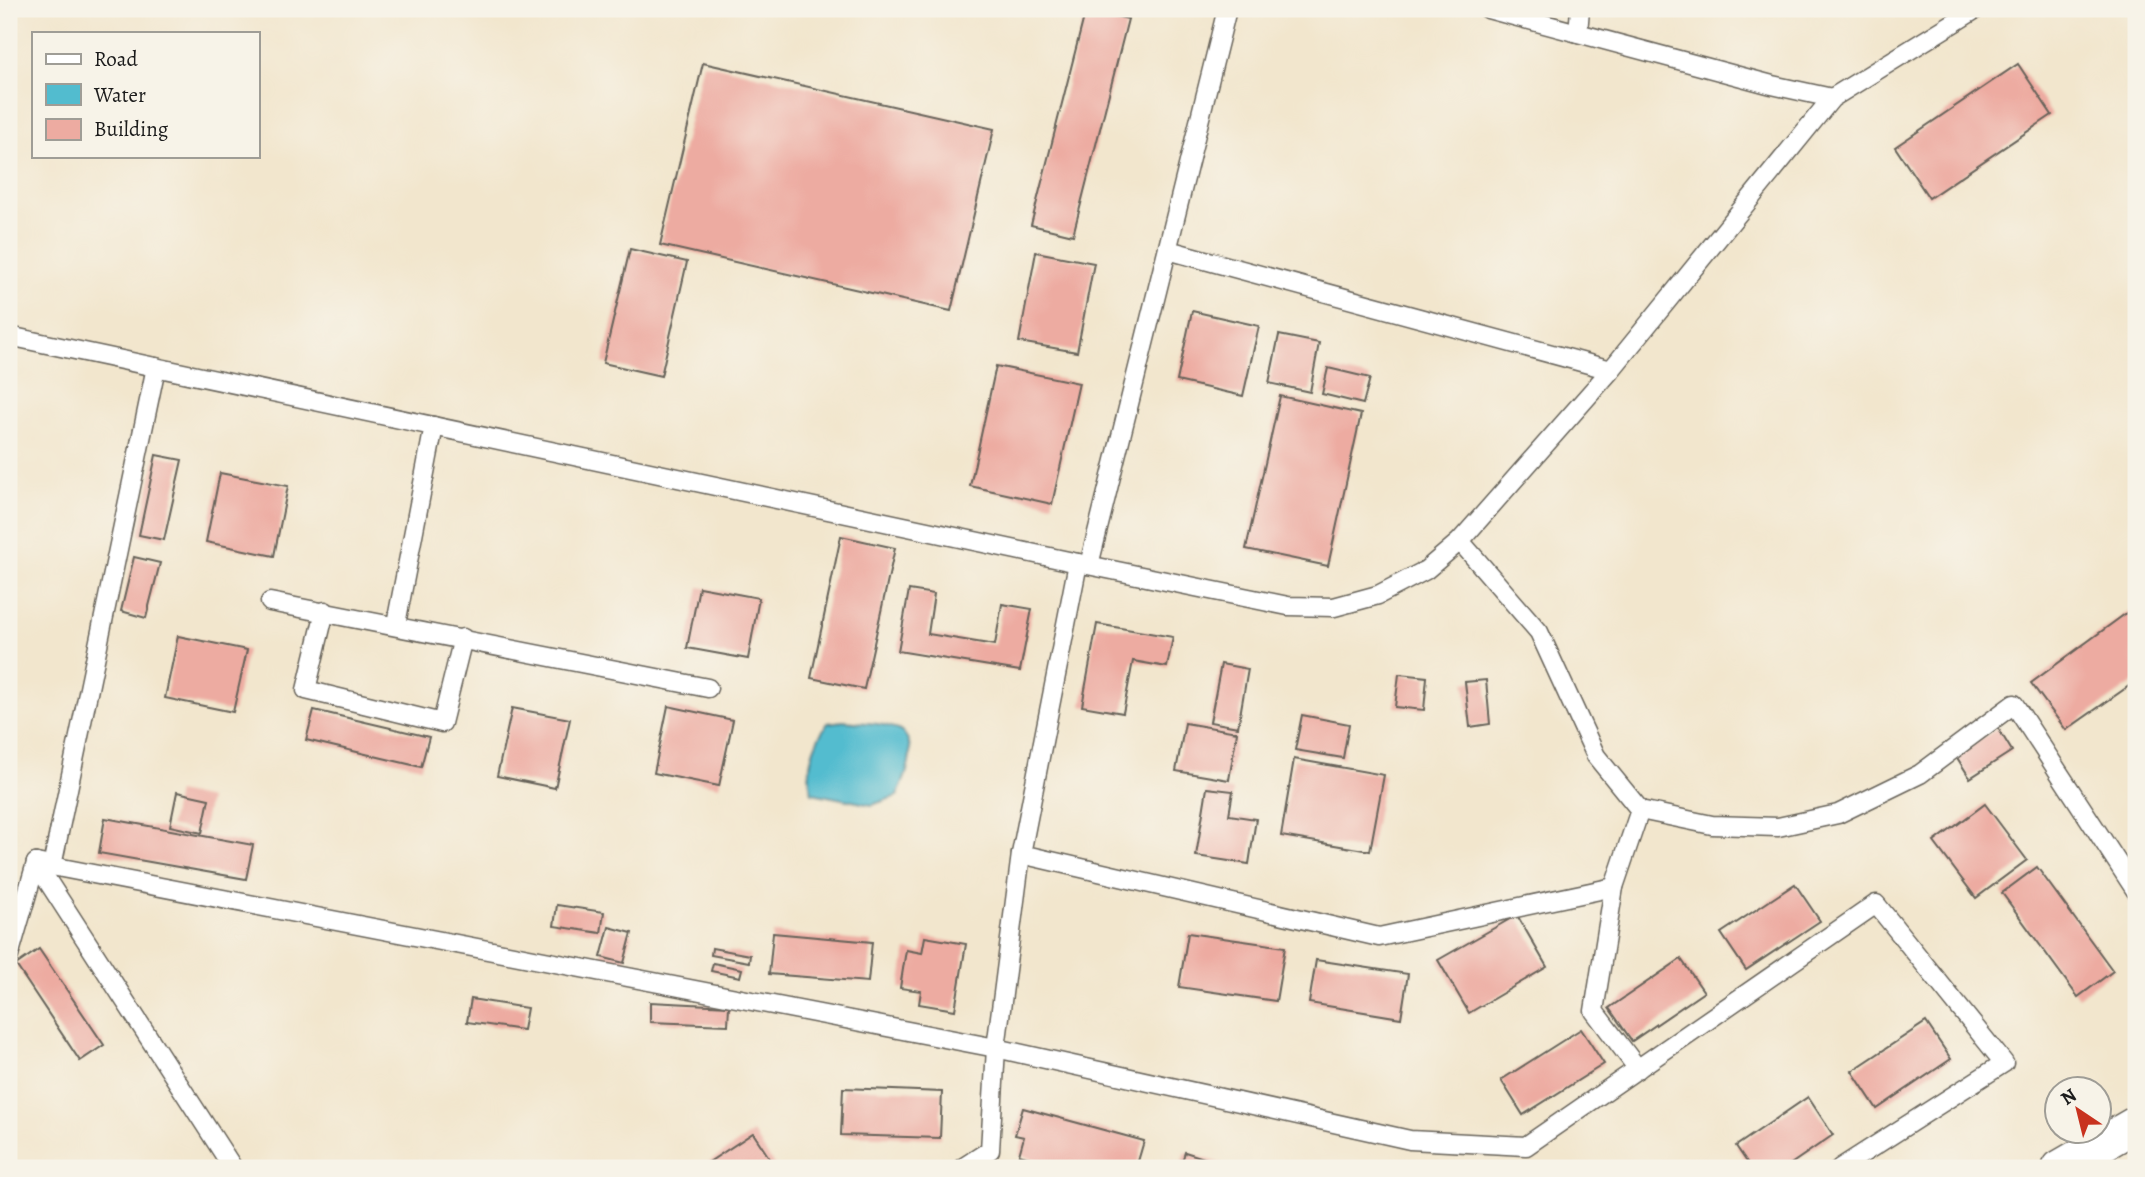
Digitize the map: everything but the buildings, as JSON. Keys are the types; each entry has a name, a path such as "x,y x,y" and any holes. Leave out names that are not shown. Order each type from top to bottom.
{"street":[{"path":"2060,1168 2096,1159 2136,1124"}],"lane":[{"path":"962,1168 990,1150 996,1048 1021,854 1084,564 1168,250 1227,9"},
{"path":"1488,9 1772,85 1832,98"},
{"path":"1578,33 1580,9"},
{"path":"9,336 1288,606 1334,607 1378,595 1426,570 1460,541 1612,370 1832,98 1976,9"},
{"path":"1168,250 1612,370"},
{"path":"9,956 44,864 156,367"},
{"path":"396,624 434,426"},
{"path":"1460,541 1539,632 1596,756 1640,810 1712,825 1778,827 1838,814 1920,774 2014,704 2136,891"},
{"path":"270,602 396,624 708,688"},
{"path":"325,611 306,690 442,723 463,638"},
{"path":"1638,1069 1594,1012 1614,887 1640,810"},
{"path":"1021,854 1379,937 1614,887"},
{"path":"44,864 996,1048 1410,1140 1526,1146 1876,904 2004,1063 1840,1168"},
{"path":"44,864 233,1168"}],"water":[{"path":"843,721 886,726 905,735 909,743 909,761 897,796 872,805 812,793 810,766 818,739 828,723"}]}
